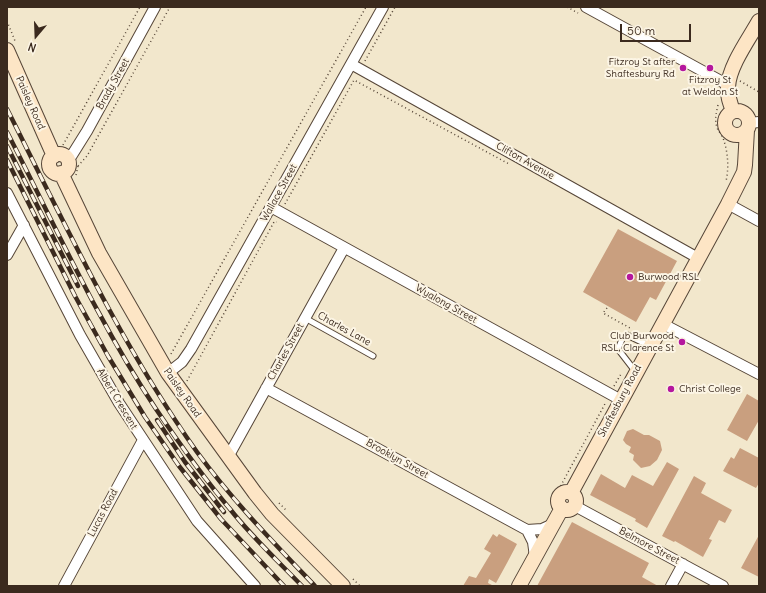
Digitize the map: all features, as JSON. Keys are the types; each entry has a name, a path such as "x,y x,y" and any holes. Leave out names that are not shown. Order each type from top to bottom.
{"street":[{"name":"Brady Street","path":"72,160 155,7"},
{"name":"Wallace Street","path":"172,370 182,362 191,349 383,7"},
{"path":"583,11 733,83"},
{"path":"733,111 728,95 733,83 736,62 759,21"},
{"name":"Paisley Road","path":"12,48 59,149 50,161 50,166 53,171 61,173 99,254 228,457 254,494 272,514 346,581"},
{"name":"Clifton Avenue","path":"351,64 698,258"},
{"path":"733,111 744,113 752,125 740,134 733,134 727,129 725,122 727,116 733,111"},
{"name":"Shaftesbury Road","path":"731,183 745,165 752,125"},
{"name":"Shaftesbury Road","path":"519,586 553,524 569,503 621,400 728,204 739,148 733,134"},
{"path":"59,149 60,154 72,160 67,169 61,173"},
{"name":"Albert Crescent","path":"7,193 80,335 119,403 197,521 255,586"},
{"path":"728,204 759,221"},
{"name":"Wyalong Street","path":"271,207 621,400"},
{"path":"7,255 24,224"},
{"name":"Charles Street","path":"228,457 344,248"},
{"path":"663,324 759,374"},
{"name":"Brooklyn Street","path":"266,388 527,530"},
{"name":"Lucas Road","path":"64,586 143,440"},
{"name":"Belmore Street","path":"569,503 723,586"},
{"path":"535,557 533,542 527,530 542,529 553,524"},
{"path":"671,586 683,564"}],"lane":[{"name":"Charles Lane","path":"305,318 373,356"},
{"path":"636,372 618,349 620,341 627,335 650,346"}],"path":[{"path":"59,149 140,7"},
{"path":"72,160 87,156 170,7"},
{"path":"281,222 274,222 187,381 172,370 170,355 366,7"},
{"path":"364,65 396,7"},
{"path":"567,7 583,11"},
{"path":"7,21 12,48"},
{"path":"283,207 354,80 511,166"},
{"path":"733,83 759,92"},
{"path":"718,104 715,117 717,128 724,140 728,174 731,183"},
{"path":"59,149 67,147 76,169 75,179"},
{"path":"607,308 603,313 632,329"},
{"path":"279,502 289,513"},
{"path":"346,581 360,586"}],"building":[{"name":"Burwood RSL","path":"618,229 677,261 656,300 650,297 636,322 583,292"},
{"path":"747,394 759,401 759,420 747,441 727,430"},
{"path":"633,429 660,441 662,450 657,460 650,466 641,468 633,460 634,455 629,452 631,447 623,440 627,431"},
{"path":"740,448 759,458 759,483 756,488 723,471 731,457 734,459"},
{"path":"667,462 679,469 647,528 635,521 636,519 590,495 601,474 625,488 632,475 653,486"},
{"path":"694,476 706,483 701,493 732,510 725,523 719,520 709,539 712,540 703,557 675,541 674,542 662,536"},
{"path":"572,522 649,563 642,577 658,586 537,586"},
{"path":"493,534 497,537 499,534 517,544 496,583 489,579 488,583 494,586 463,586 469,576 476,578 491,553 484,549"},
{"path":"759,535 759,577 741,568"}],"railway":[{"path":"7,109 73,241 119,327 169,411 210,470 224,487 315,586"},
{"path":"7,132 96,308 135,376 156,409 182,447 238,519 302,586"},
{"path":"7,146 78,286"},
{"path":"7,160 75,296 108,356 145,417 179,466 221,519 284,586"},
{"path":"157,420 185,462 224,512"}],"place":[{"name":"Fitzroy St after Shaftesbury Rd","path":"683,68"},
{"name":"Fitzroy St at Weldon St","path":"710,68"},
{"name":"Burwood RSL","path":"630,277"},
{"name":"Club Burwood RSL, Clarence St","path":"682,342"},
{"name":"Christ College","path":"671,389"}]}
